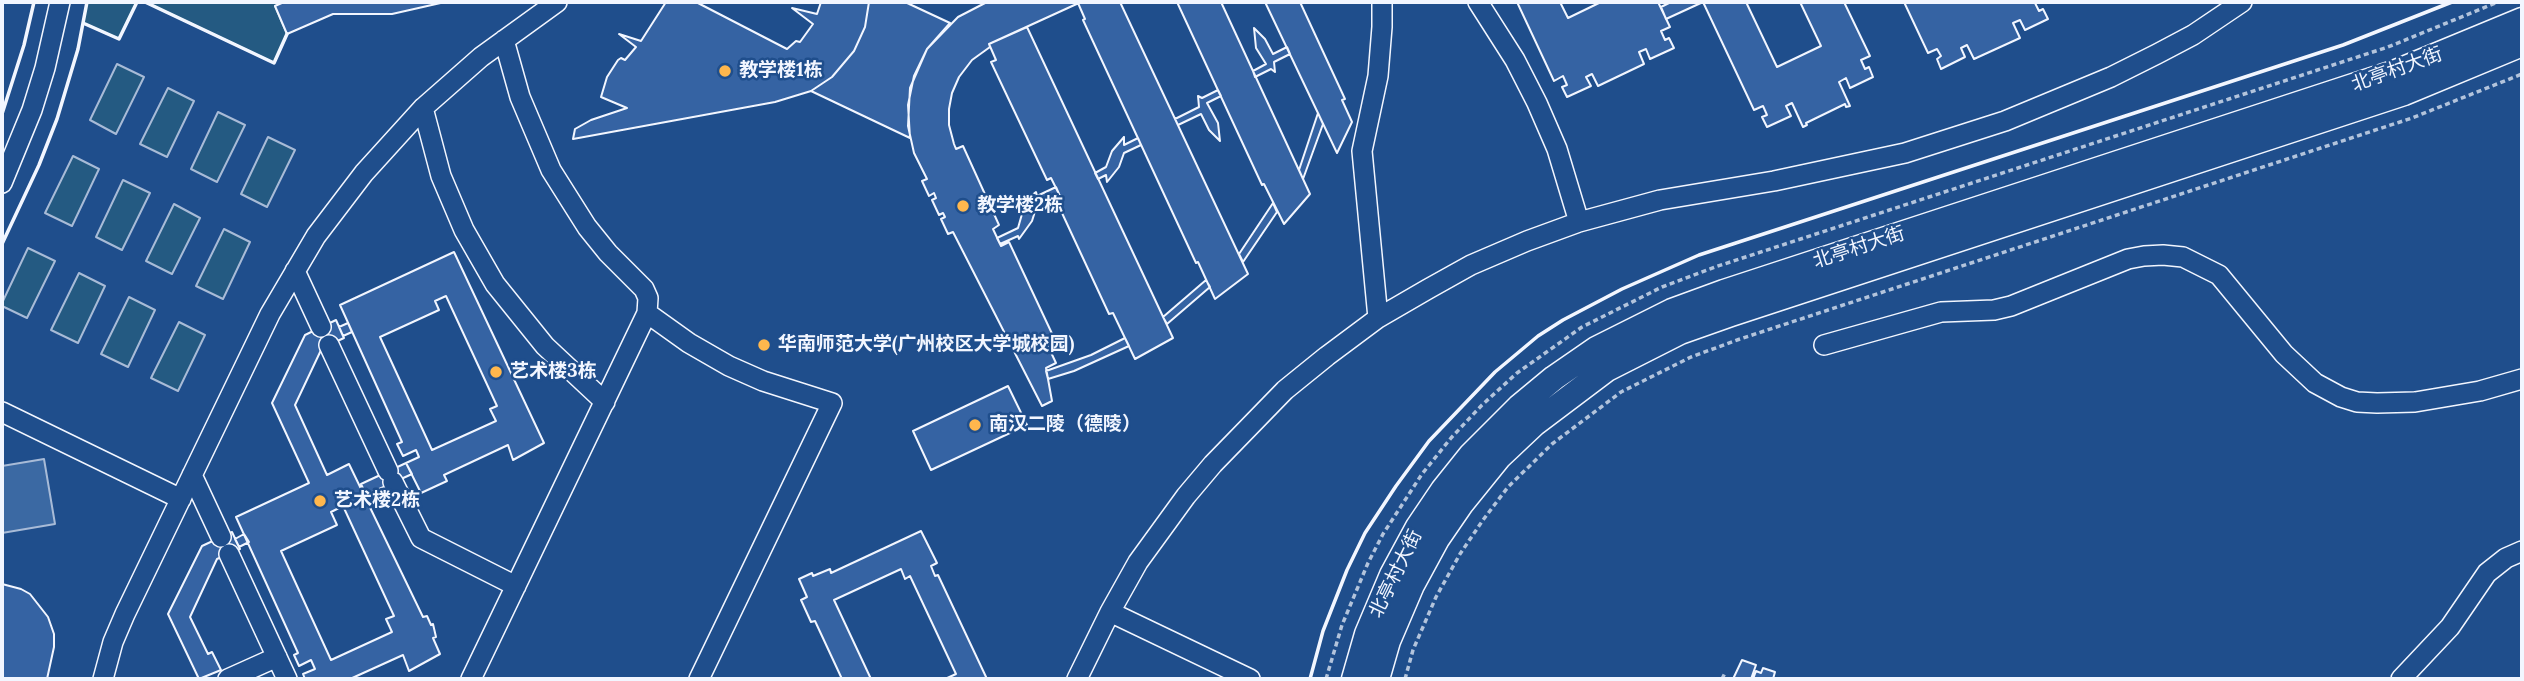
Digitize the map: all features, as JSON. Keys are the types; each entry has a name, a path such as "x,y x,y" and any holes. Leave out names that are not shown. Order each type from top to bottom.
{"main road":[{"name":"北亭村大街","path":"1354,679 1367,634 1392,575 1418,527 1443,490 1471,455 1509,416 1554,378 1596,349 1672,311 1724,292 2396,72 2522,20"},
{"name":"北亭村大街","path":"1377,679 1388,641 1412,585 1437,539 1461,504 1499,457 1534,424 1567,396 1607,369 1681,332 1731,314 2404,93 2522,44"}],"street":[{"path":"2,183 32,110 60,2"},
{"path":"103,679 113,642 125,614 270,314 338,205 392,140 423,108 503,40 557,2"},
{"path":"1378,318 1362,151 1378,76 1382,2"},
{"path":"1478,2 1528,82 1566,175 1579,222"},
{"path":"1077,679 1138,562 1186,496 1213,464 1285,390 1378,318 1471,265 1579,222 1660,200 1786,178 1893,155 2005,121 2101,82 2157,54 2193,35 2242,2"},
{"path":"471,679 647,313 648,298 644,289 608,253 587,227 551,170 520,97 503,40"},
{"path":"423,108 441,176 472,245 495,284 545,346 605,402"},
{"path":"1824,345 1941,312 1994,310 2011,306 2128,259 2163,255 2183,257 2219,275 2284,354 2315,383 2342,397 2377,404 2415,402 2480,391 2522,379"},
{"path":"295,271 422,538 516,586"},
{"path":"647,313 689,343 729,366 763,381 832,403 699,679"},
{"path":"2,412 180,499"},
{"path":"192,475 287,679"},
{"path":"2401,679 2450,627 2487,573 2506,558 2522,551"},
{"path":"1110,612 1250,679"},
{"path":"228,679 276,657"}],"path":[{"path":"1722,679 1725,673"}],"shaded area":[{"path":"87,2 137,2 119,39 83,23"},
{"path":"145,2 284,2 275,6 287,34 274,63"},
{"path":"117,64 144,77 116,134 90,120"},
{"path":"168,88 194,101 167,157 140,144"},
{"path":"218,112 245,125 217,182 191,169"},
{"path":"268,137 295,150 267,207 241,194"},
{"path":"73,156 99,169 72,226 45,213"},
{"path":"123,180 150,193 122,250 96,237"},
{"path":"174,204 200,218 172,274 146,261"},
{"path":"224,229 250,242 223,299 196,286"},
{"path":"28,248 55,261 27,318 2,306 2,303"},
{"path":"79,273 105,286 78,343 51,330"},
{"path":"129,297 155,310 128,367 101,354"},
{"path":"179,322 205,335 178,391 151,378"},
{"path":"44,459 55,524 2,533 2,466"}],"building":[{"path":"284,2 445,2 392,14 333,14 287,34 275,6"},
{"name":"教学楼1栋","path":"666,2 696,2 787,49 796,41 800,42 813,24 792,8 817,14 821,2 869,2 865,27 854,51 832,77 811,91 775,102 573,139 575,129 591,120 627,108 601,97 607,77 618,60 625,60 636,47 619,34 641,41"},
{"path":"869,2 905,2 950,23 927,49 914,76 908,105 910,138 811,91 832,77 854,51 865,27"},
{"name":"教学楼2栋","path":"987,2 1081,2 989,44 990,47 972,60 959,77 949,109 949,125 956,149 963,146 999,225 993,229 1001,246 1009,242 1055,340 1047,344 1056,363 1046,368 1052,401 1042,406 953,232 948,234 941,219 945,217 943,213 939,215 932,200 936,198 934,193 929,196 922,181 927,179 914,153 908,126 910,88 927,49 958,17"},
{"path":"1120,2 1248,274 1215,299 1083,20 1085,19 1078,3"},
{"path":"1177,2 1221,2 1310,194 1284,224 1264,184 1262,185"},
{"path":"1265,2 1300,2 1345,99 1342,100 1352,122 1337,153"},
{"path":"1517,2 1560,2 1568,18 1601,2 1658,2 1670,27 1661,31 1665,40 1669,38 1674,48 1650,59 1646,49 1639,52 1644,64 1598,86 1592,74 1586,77 1591,86 1567,97 1562,87 1567,85 1563,76 1554,81"},
{"path":"1671,2 1703,2 1666,19 1661,7"},
{"path":"1703,2 1746,2 1777,67 1821,46 1800,2 1844,2 1870,56 1861,60 1865,69 1869,67 1873,77 1850,88 1846,78 1839,82 1850,106 1846,107 1845,104 1803,127 1792,103 1786,106 1791,116 1767,127 1762,117 1767,115 1763,106 1754,110"},
{"path":"1904,2 2037,2 2035,3 2039,11 2043,9 2048,19 2025,30 2020,20 2013,23 2020,38 1974,59 1967,45 1961,48 1965,57 1941,69 1937,59 1941,56 1937,49 1928,53"},
{"path":"1027,27 1173,338 1135,359 1113,313 1109,314 1055,198 1060,196 1051,178 1047,180 991,62 996,60 989,44"},
{"path":"1254,28 1265,39 1273,54 1287,47 1290,54 1274,62 1275,72 1271,69 1255,77 1253,71 1266,64 1256,48"},
{"path":"1218,90 1221,96 1207,103 1218,123 1220,141 1209,130 1201,114 1178,125 1175,119 1199,107 1198,96 1202,98"},
{"path":"1318,113 1323,124 1303,179 1299,170"},
{"path":"1124,137 1124,145 1138,138 1141,145 1124,153 1119,167 1107,182 1106,175 1098,179 1095,173 1106,167 1112,151"},
{"path":"1056,187 1059,194 1037,205 1032,221 1019,239 1018,236 1000,244 997,238 1018,228 1024,207 1031,196"},
{"path":"1273,203 1277,212 1243,262 1239,254"},
{"name":"艺术楼3栋","path":"454,252 544,443 513,460 508,445 444,475 447,481 421,493 406,463 419,457 416,450 403,456 397,444 402,442 340,305","holes":["446,296 497,406 490,409 496,421 432,450 380,337 439,310 435,301"]},
{"path":"1206,280 1210,287 1167,324 1163,317"},
{"name":"艺术楼2栋","path":"336,320 344,338 322,348 295,405 327,475 349,464 423,617 427,616 431,625 433,624 436,637 433,638 440,654 409,671 403,655 350,679 305,679 303,674 315,669 311,660 299,666 294,655 298,653 236,517 309,483 272,403 305,335","holes":["343,506 394,616 386,619 392,632 331,660 281,551 337,525 331,512"]},
{"path":"348,323 352,332 343,336 339,327"},
{"path":"1125,338 1129,346 1074,371 1048,379 1046,371 1091,355"},
{"path":"1008,386 1027,425 931,470 913,431"},
{"path":"406,463 412,474 366,495 361,484"},
{"path":"921,531 937,563 931,566 935,576 938,575 987,679 945,679 956,674 910,576 905,579 901,569 834,600 871,679 842,679 815,621 811,622 801,600 807,597 799,579 830,569 831,573"},
{"path":"232,532 240,549 217,559 190,617 208,654 212,652 221,670 199,679 168,614 202,546"},
{"path":"244,534 249,542 239,547 235,539"},
{"path":"2,584 30,594 48,617 54,634 54,647 47,679 2,679"},
{"path":"1742,660 1756,665 1751,679 1733,679"},
{"path":"1763,668 1775,672 1773,679 1753,679 1756,671 1761,673"}],"wall":[{"path":"2,114 24,45 34,2"},
{"path":"2,244 57,119 78,49 87,2"},
{"path":"83,23 119,39 137,2"},
{"path":"145,2 274,63 287,34"},
{"path":"1310,679 1323,631 1347,570 1365,533 1396,486 1429,441 1495,372 1538,336 1563,320 1622,289 1699,255 2343,45 2452,2"}],"place":[{"name":"教学楼1栋","path":"725,71"},
{"name":"教学楼2栋","path":"963,206"},
{"name":"华南师范大学(广州校区大学城校园)","path":"764,345"},
{"name":"艺术楼3栋","path":"496,372"},
{"name":"南汉二陵（德陵）","path":"975,425"},
{"name":"艺术楼2栋","path":"320,501"}]}
